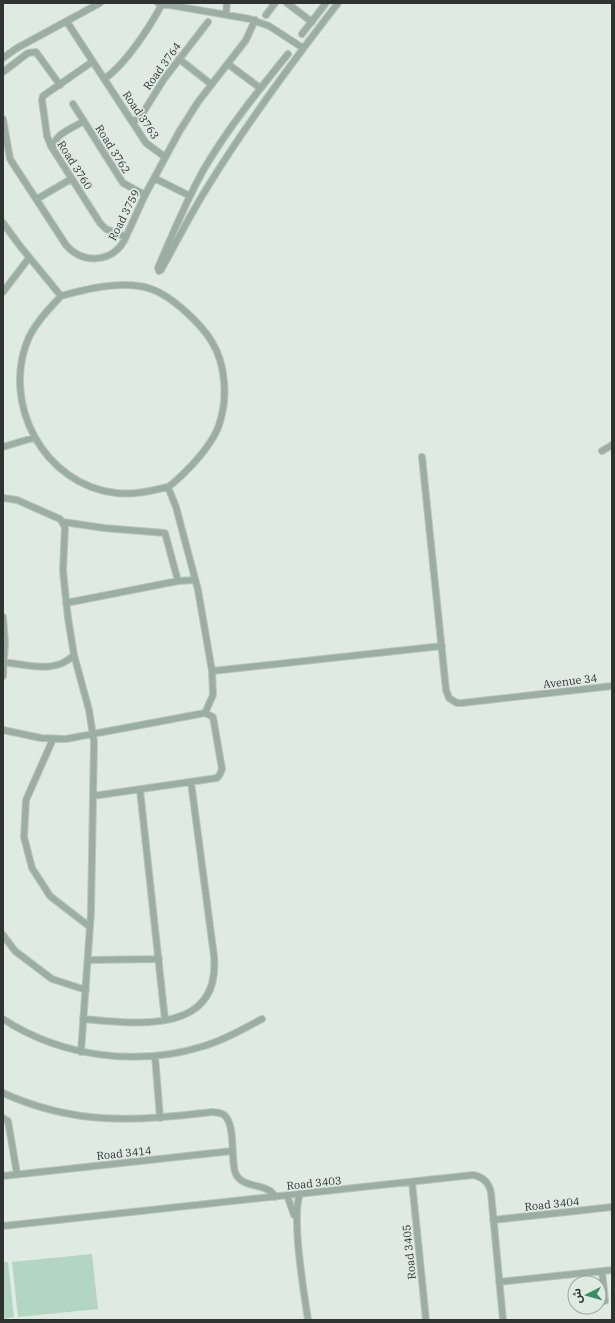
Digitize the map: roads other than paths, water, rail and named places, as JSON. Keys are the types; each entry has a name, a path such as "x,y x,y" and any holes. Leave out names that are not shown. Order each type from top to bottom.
{"street":[{"path":"3,58 17,48 100,3"},
{"path":"226,3 226,14"},
{"path":"266,15 275,3"},
{"path":"287,3 312,22"},
{"path":"302,34 326,3"},
{"path":"288,54 260,88 220,143 190,196 158,271 161,270 209,184 254,116 303,48 338,3"},
{"path":"104,80 114,71 148,28 160,4 255,20 269,26 303,48"},
{"name":"Road 3759","path":"3,120 10,159 66,245 81,256 96,259 109,256 119,248 126,237 145,195 165,157 194,108 246,40 255,20"},
{"name":"Road 3763","path":"67,22 148,146 165,157"},
{"name":"Road 3764","path":"133,122 141,116 158,88 208,22"},
{"path":"3,72 30,52 36,52 60,85"},
{"path":"179,59 211,84"},
{"name":"Road 3760","path":"92,62 42,98 46,133 53,149 102,226 126,237"},
{"path":"228,64 260,88"},
{"name":"Road 3762","path":"73,104 123,183 145,195"},
{"path":"53,149 53,144 58,137 84,121"},
{"path":"46,133 58,137"},
{"path":"37,200 71,178"},
{"path":"154,178 190,196"},
{"path":"3,223 29,258 61,296"},
{"path":"3,292 29,258"},
{"path":"109,286 140,286 172,299 201,326 212,342 221,362 224,380 224,399 219,424 206,450 176,482 168,487 142,493 116,493 91,487 68,476 48,459 33,438 23,413 19,388 21,362 29,337 43,315 61,296 78,291 109,286"},
{"path":"3,447 33,438"},
{"path":"602,451 612,445"},
{"path":"212,671 442,646 422,457"},
{"path":"168,487 176,507 195,580 212,671 212,695 205,713"},
{"path":"3,498 17,500 63,522 104,528 165,533 178,581"},
{"path":"63,522 65,529 63,561 66,603 74,655 90,710 94,734 90,927 81,1052"},
{"path":"66,603 178,581 195,580"},
{"path":"3,617 3,676"},
{"name":"Avenue 34","path":"442,646 447,694 453,702 462,703 612,686"},
{"path":"4,662 53,667 64,664 74,655"},
{"path":"3,730 28,736 53,739 94,734 205,713 210,714 214,719 222,772 214,778 93,796"},
{"path":"53,739 26,800 24,837 32,868 50,896 90,927"},
{"path":"83,1019 131,1023 165,1020 185,1014 200,1005 211,992 215,974 214,956 191,782"},
{"path":"140,790 165,1020"},
{"path":"3,935 15,951 52,979 86,990"},
{"path":"88,960 159,959"},
{"path":"3,1019 42,1040 81,1052 120,1057 155,1056 179,1053 204,1046 230,1036 262,1019"},
{"path":"155,1056 160,1118"},
{"path":"3,1093 49,1110 85,1117 121,1120 160,1118 212,1112 221,1113 227,1117 230,1126 236,1173 240,1180 272,1192 275,1197"},
{"path":"3,1118 8,1121 17,1174"},
{"name":"Road 3414","path":"3,1176 232,1151"},
{"name":"Road 3403","path":"3,1226 473,1175 479,1176 490,1187 503,1320"},
{"name":"Road 3405","path":"412,1182 426,1320"},
{"path":"297,1228 297,1206 300,1194"},
{"path":"287,1196 292,1204 297,1228 308,1320"},
{"name":"Road 3404","path":"493,1220 612,1207"},
{"path":"499,1282 612,1270"},
{"path":"602,1271 602,1275"}]}
